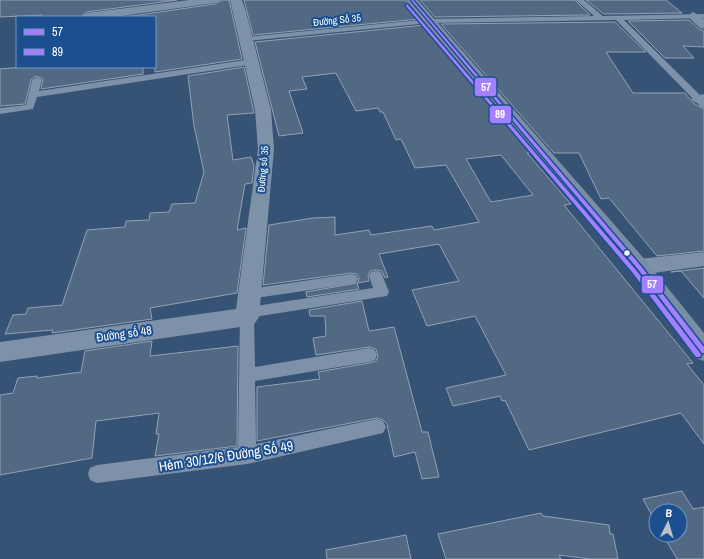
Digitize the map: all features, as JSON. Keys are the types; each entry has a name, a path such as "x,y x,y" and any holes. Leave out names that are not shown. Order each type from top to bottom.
{"main road":[{"path":"412,0 639,268 704,351"}],"street":[{"path":"95,16 215,0"},
{"name":"Đường số 35","path":"234,8 246,39 263,110 266,149 248,307"},
{"path":"699,16 704,25"},
{"path":"639,268 704,259"},
{"name":"Đường số 48","path":"0,352 248,307"}],"lane":[{"path":"580,0 601,18"},
{"name":"Đường Số 35","path":"246,39 430,21 699,16"},
{"path":"618,18 702,101"},
{"path":"34,95 252,62"},
{"path":"0,111 29,108 34,95 37,80"},
{"path":"248,307 382,292 376,276"},
{"path":"248,307 351,279"},
{"path":"247,455 248,307"},
{"path":"247,375 369,355"},
{"name":"Hẻm 30/12/6 Đường Số 49","path":"97,474 247,455 377,427"}],"building":[{"path":"0,0 177,0 87,12 81,16 42,15 0,17"},
{"path":"222,0 229,0 242,59 155,72 156,16 132,16 215,4"},
{"path":"244,0 405,0 419,19 253,35"},
{"path":"420,0 575,0 590,15 435,17"},
{"path":"586,0 666,0 682,13 604,14"},
{"path":"689,20 699,29 704,31 704,47 683,46 694,58 665,58 628,21"},
{"path":"615,22 646,52 606,52 633,93 685,93 693,103 704,109 704,251 657,256 609,198 601,199 579,153 554,153 441,24"},
{"path":"425,25 531,153 527,153 571,204 564,205 693,363 687,364 704,385 704,444 681,413 529,450 505,400 502,401 500,396 453,406 446,388 506,375 475,316 427,326 412,290 459,281 439,244 379,254 388,277 385,278 382,271 376,270 370,271 368,276 369,281 358,283 359,278 357,274 351,273 263,285 269,225 313,218 335,217 335,235 369,230 371,235 432,226 434,230 479,222 446,165 415,168 401,139 396,140 383,112 380,112 378,108 356,111 336,73 302,77 307,89 289,91 303,133 279,136 255,42","holes":["501,155 533,195 491,202 466,159"]},
{"path":"244,67 254,113 227,115 233,160 251,157 254,166 252,183 245,184 237,230 246,228 237,293 150,308 152,319 52,333 53,330 5,334 13,315 26,314 28,308 62,305 87,230 125,227 126,221 149,220 150,213 169,212 172,204 195,203 204,172 194,126 188,76"},
{"path":"16,68 143,68 143,74 41,89 43,79 36,76 31,80 25,104 0,106 0,69"},
{"path":"704,268 704,298 681,271 671,272"},
{"path":"357,283 359,289 307,297 306,292"},
{"path":"362,301 369,331 394,327 422,432 428,432 439,477 422,479 415,452 394,457 387,424 383,420 377,418 257,441 257,387 320,379 318,372 376,361 378,356 376,349 369,347 316,355 313,338 326,336 325,316 310,316 309,310"},
{"path":"152,341 150,356 238,346 237,446 155,456 159,434 156,434 159,413 96,421 92,458 0,475 0,395 13,393 18,378 37,376 37,378 81,372 85,351"},
{"path":"682,491 693,509 704,507 704,559 677,559 668,543 688,543 688,503 648,503 648,508 643,499"},
{"path":"541,513 543,516 609,525 610,534 613,534 618,559 590,559 559,555 561,559 446,559 438,534"},
{"path":"406,535 411,559 327,559 326,550"}],"transit line":[{"name":"57","path":"412,0 639,267 704,351"},
{"name":"89","path":"407,5 634,271 698,355"}]}
